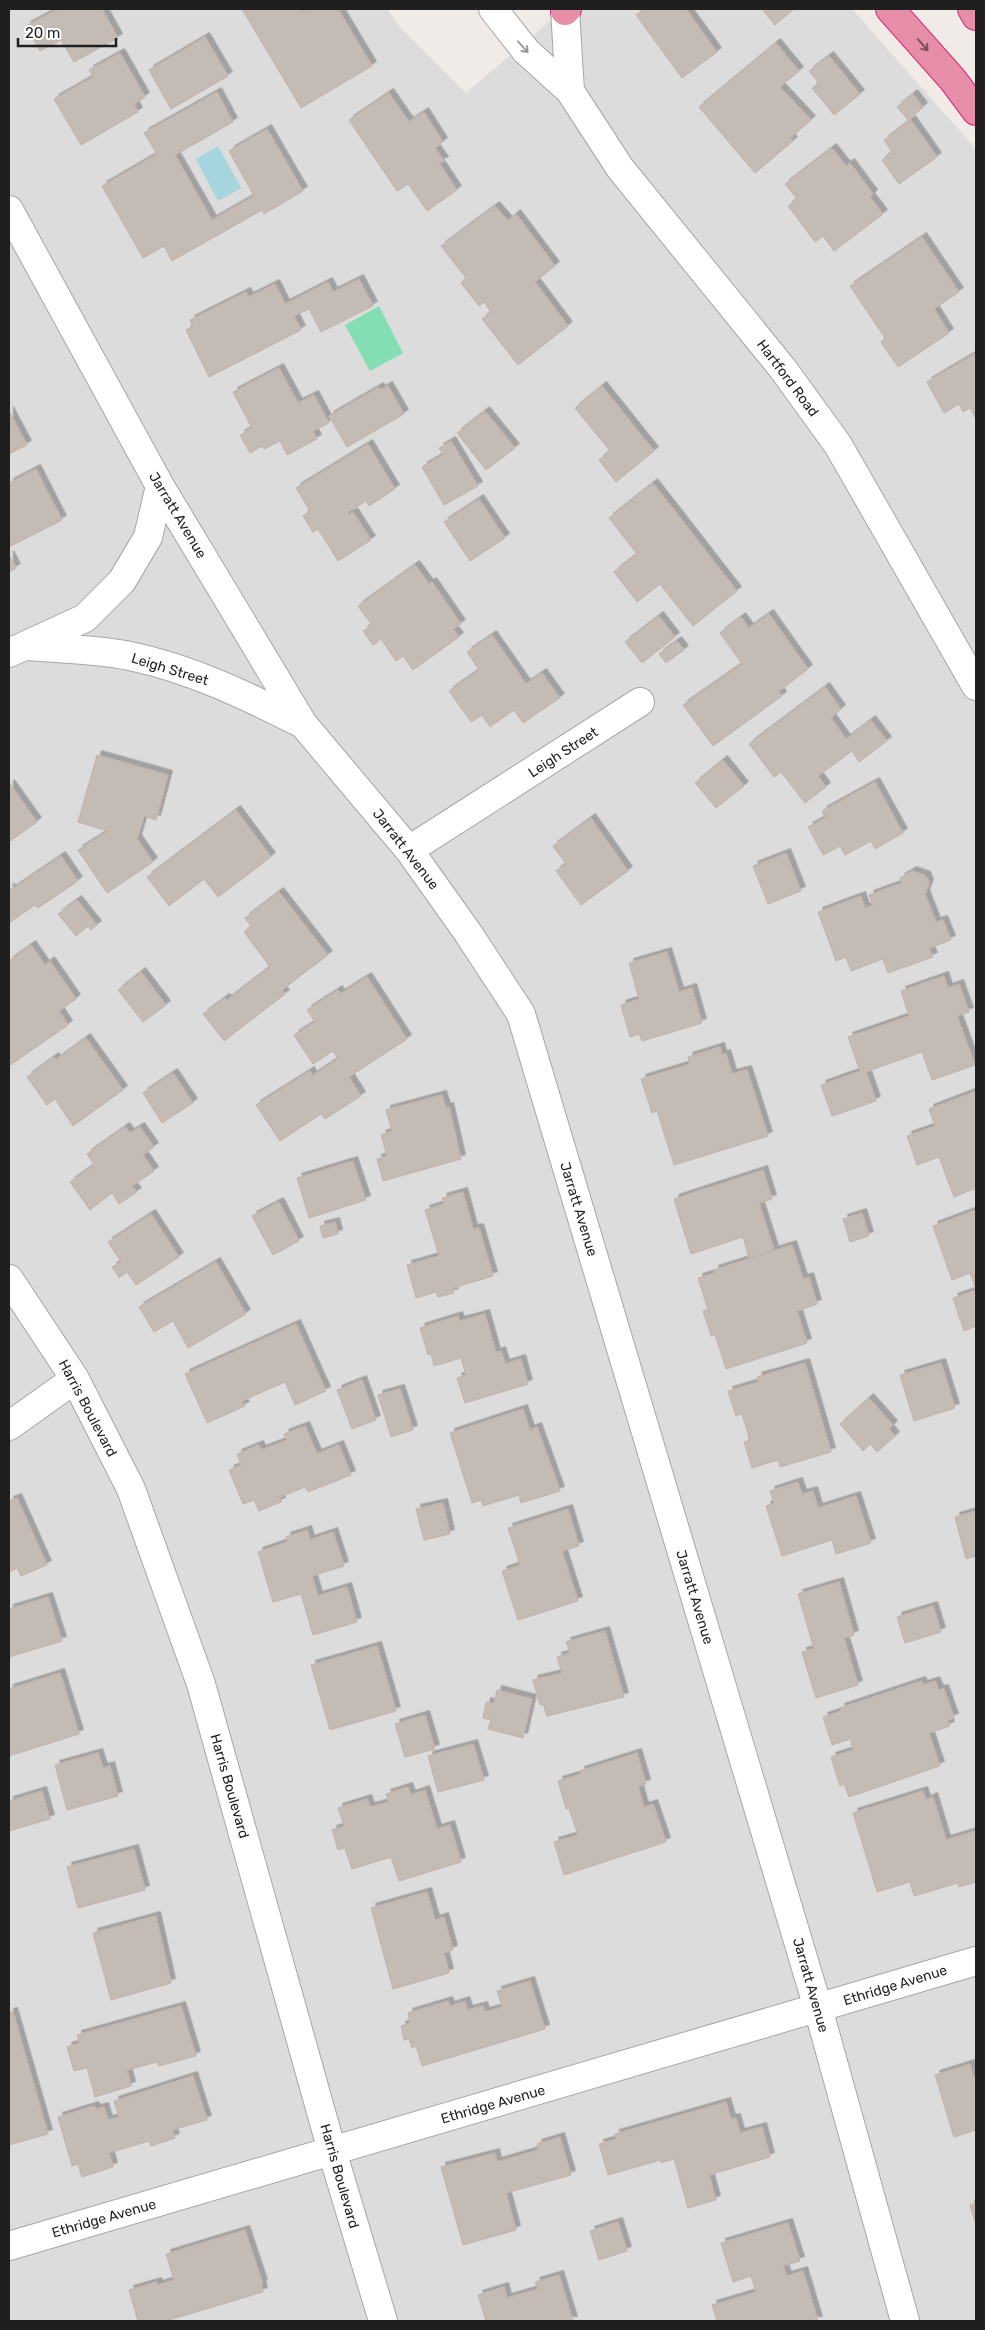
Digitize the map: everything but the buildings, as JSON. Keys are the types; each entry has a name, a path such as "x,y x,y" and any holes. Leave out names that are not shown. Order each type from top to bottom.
{"highway":[{"path":"890,9 953,80 976,111"},
{"path":"972,9 976,16"}],"street":[{"name":"Hartford Road","path":"493,9 526,51 570,91 620,168 783,369 838,445 976,686"},
{"name":"Hartford Road","path":"566,10 570,91"},
{"name":"Jarratt Avenue","path":"9,210 160,486 303,724 410,850 468,933 521,1014 818,2008 905,2321"},
{"name":"Leigh Street","path":"18,649 85,618 122,581 148,537 160,486"},
{"name":"Leigh Street","path":"18,649 128,656 180,669 236,691 303,724"},
{"name":"Leigh Street","path":"410,850 640,702"},
{"name":"Harris Boulevard","path":"9,1279 75,1379 131,1489 201,1684 332,2151 383,2321"},
{"path":"9,1426 75,1379"},
{"name":"Ethridge Avenue","path":"9,2246 976,1961"}],"shaded area":[{"path":"9,9 387,9 399,26 466,93 564,9 852,9 976,149 976,2321 9,2321"}],"green space":[{"path":"379,306 403,353 370,371 345,325"}],"water":[{"path":"218,146 241,188 218,201 196,159"}]}
